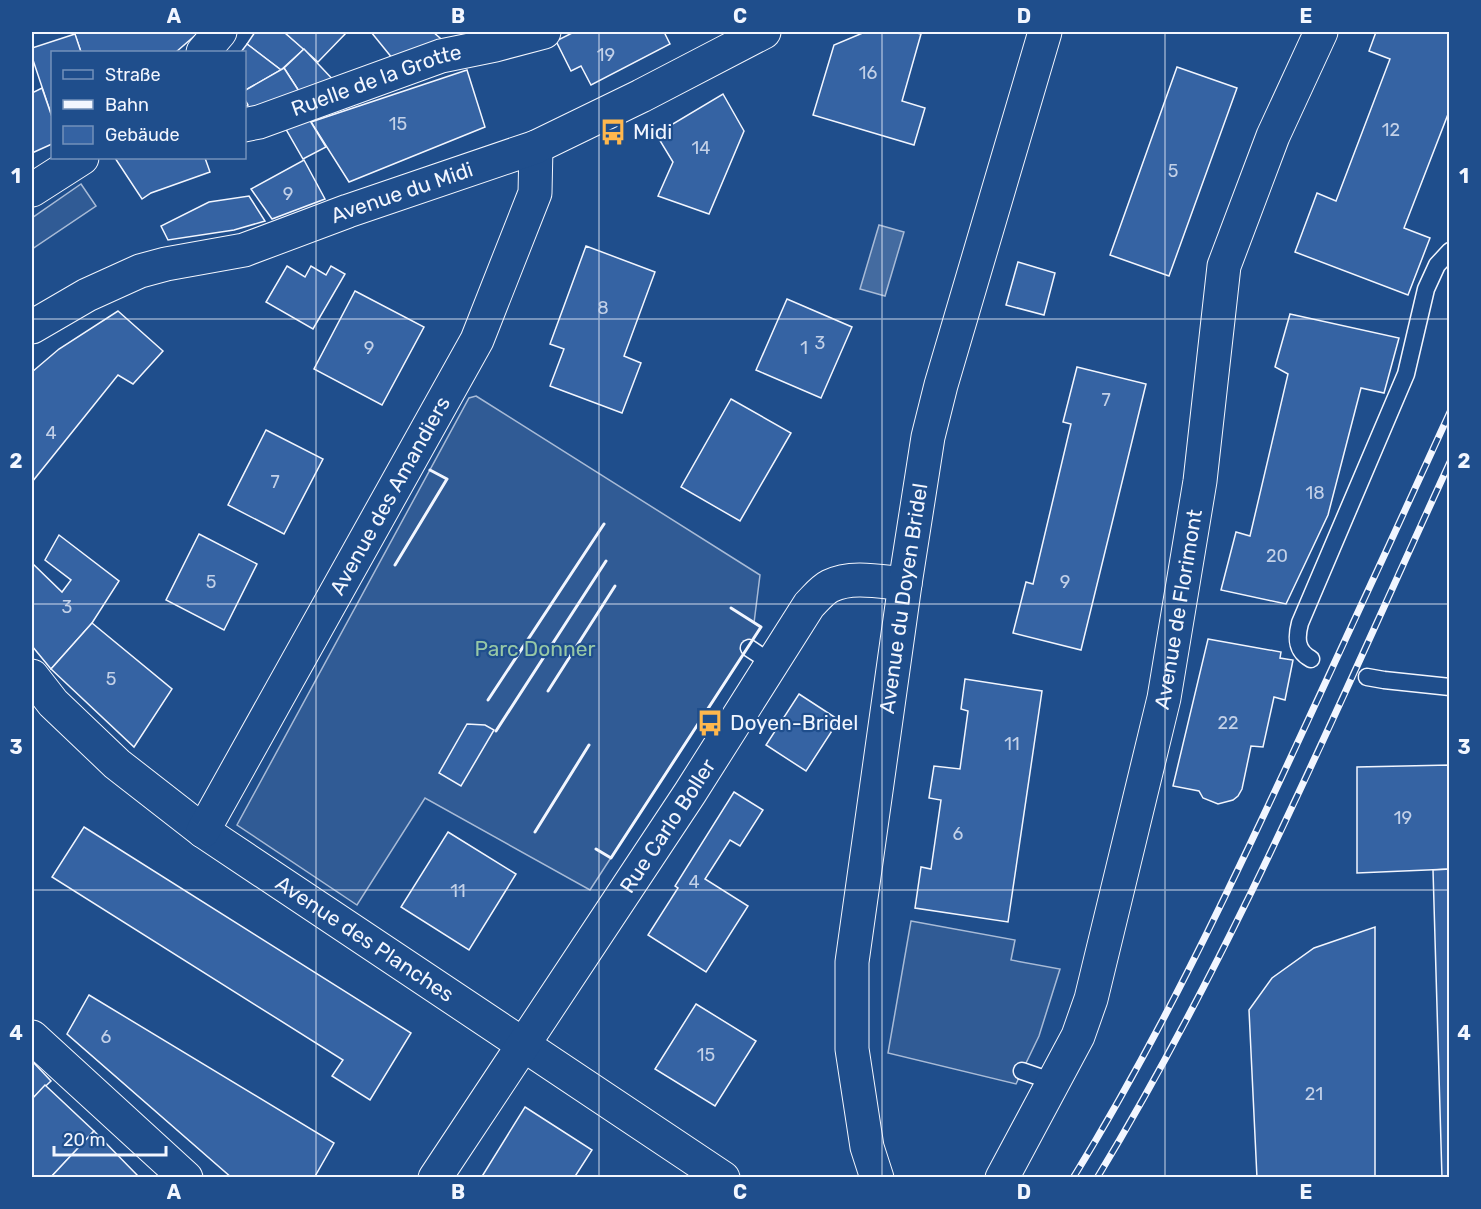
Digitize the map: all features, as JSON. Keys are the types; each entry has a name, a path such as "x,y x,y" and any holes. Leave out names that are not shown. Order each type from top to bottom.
{"street":[{"path":"203,51 220,32"},
{"name":"Ruelle de la Grotte","path":"246,125 259,122 441,56 544,32"},
{"name":"Avenue du Midi","path":"32,327 87,295 140,271 244,250 348,211 536,147 764,32"},
{"name":"Avenue du Doyen Bridel","path":"877,1178 867,1147 852,1049 852,962 905,584 928,437 941,385 1045,32"},
{"name":"Avenue de Florimont","path":"1002,1178 1078,1035 1091,999 1164,698 1200,481 1224,266 1273,136 1321,32"},
{"name":"Avenue des Amandiers","path":"203,831 477,340 535,193 536,147"},
{"path":"32,190 80,159"},
{"name":"Rue Carlo Boller","path":"435,1178 690,793 761,656 820,593 830,586 854,581 905,584"},
{"name":"Avenue des Planches","path":"32,676 53,703 117,764 203,831 524,1043 721,1177"},
{"path":"32,1037 186,1178"}],"lane":[{"path":"1311,659 1305,656 1299,648 1297,637 1300,623 1406,374 1426,289 1437,265 1449,251"},
{"path":"1367,677 1449,687"},
{"path":"1022,1071 1054,1082"}],"shaded area":[{"path":"81,184 96,206 32,249 32,218"},
{"path":"879,225 904,232 885,296 860,289"},
{"name":"Parc Donner","path":"476,396 760,575 754,623 761,627 590,890 425,798 357,905 237,825 469,398"},
{"path":"911,921 1015,940 1011,960 1060,969 1039,1036 1016,1084 888,1053"}],"building":[{"path":"74,32 199,32 177,51 81,51"},
{"path":"255,32 284,32 304,49 281,70 247,44"},
{"path":"284,32 347,32 318,62"},
{"path":"371,32 433,32 447,44 397,64"},
{"path":"574,32 664,32 670,44 591,85 581,66 571,71 556,41"},
{"path":"865,32 921,34 902,101 925,108 914,145 813,115 834,45"},
{"path":"1376,32 1450,32 1450,109 1404,228 1430,238 1408,295 1295,252 1317,193 1336,201 1390,59 1369,51"},
{"path":"75,34 81,51 51,51 51,114 32,57 32,48"},
{"path":"247,44 281,70 246,90 246,51 242,51"},
{"path":"304,49 338,85 304,99 284,68"},
{"path":"1177,67 1237,88 1169,276 1110,255"},
{"path":"284,68 304,99 246,115 248,105 246,90"},
{"path":"467,70 485,127 349,182 311,122"},
{"path":"42,88 51,114 51,144 32,153 32,93"},
{"path":"723,94 744,131 709,214 658,196 673,162 656,134"},
{"path":"306,114 326,147 303,159 283,124"},
{"path":"116,159 205,159 210,172 151,193 142,199"},
{"path":"304,160 325,199 272,219 251,189"},
{"path":"249,196 265,221 234,230 168,240 161,226 209,202"},
{"path":"586,246 655,272 624,356 641,363 622,413 550,386 564,349 550,344"},
{"path":"1018,262 1055,273 1044,315 1006,305"},
{"path":"287,266 305,277 311,266 326,275 331,266 345,274 313,329 266,302"},
{"path":"355,291 424,327 382,405 314,369"},
{"path":"787,299 852,327 821,398 756,370"},
{"path":"118,311 163,351 133,384 118,375 32,482 32,372 59,349"},
{"path":"1290,314 1399,338 1384,393 1361,388 1328,515 1286,604 1221,590 1236,532 1250,536 1288,374 1275,367"},
{"path":"1077,367 1146,384 1081,650 1013,633 1026,582 1033,584 1071,424 1063,422"},
{"path":"731,399 791,433 740,521 681,487"},
{"path":"266,430 323,459 284,534 228,505"},
{"path":"199,534 257,564 224,630 166,600"},
{"path":"59,535 119,581 92,623 51,669 32,646 32,563 62,592 71,580 45,560"},
{"path":"92,623 172,689 134,747 51,669"},
{"path":"1208,639 1281,652 1280,658 1293,660 1285,700 1274,697 1263,747 1251,746 1242,789 1233,800 1218,804 1203,798 1199,791 1173,786"},
{"path":"965,679 1042,691 1008,922 915,908 921,867 931,869 941,800 929,798 934,766 960,769 968,711 961,709"},
{"path":"799,694 839,720 806,771 766,745"},
{"path":"467,724 485,725 494,730 461,786 439,773"},
{"path":"1450,765 1450,869 1357,873 1357,767"},
{"path":"734,792 763,810 740,846 730,840 705,879 748,906 706,972 648,935 678,888 675,886"},
{"path":"84,827 411,1033 370,1100 332,1076 343,1060 52,877"},
{"path":"448,832 516,874 469,950 401,907"},
{"path":"1450,869 1450,1178 1442,1178 1433,870"},
{"path":"1375,927 1375,1178 1257,1178 1249,1010 1272,978 1314,948"},
{"path":"89,995 334,1143 314,1178 232,1178 67,1034"},
{"path":"696,1004 756,1041 715,1106 655,1069"},
{"path":"32,1061 51,1081 32,1099"},
{"path":"45,1085 94,1131 50,1178 32,1178 32,1099"},
{"path":"525,1107 592,1150 574,1178 481,1178"},
{"path":"94,1131 140,1178 50,1178"}],"railway":[{"path":"1073,1178 1133,1076 1214,918 1450,412"},
{"path":"1097,1178 1195,1004 1240,915 1284,825 1450,462"}],"wall":[{"path":"395,565 447,479 430,470"},
{"path":"488,700 604,524"},
{"path":"496,731 606,561"},
{"path":"548,691 615,586"},
{"path":"596,849 611,858 761,627 731,608"},
{"path":"535,832 589,745"}],"place":[{"name":"Midi","path":"613,132"},
{"name":"Doyen-Bridel","path":"710,723"}]}
